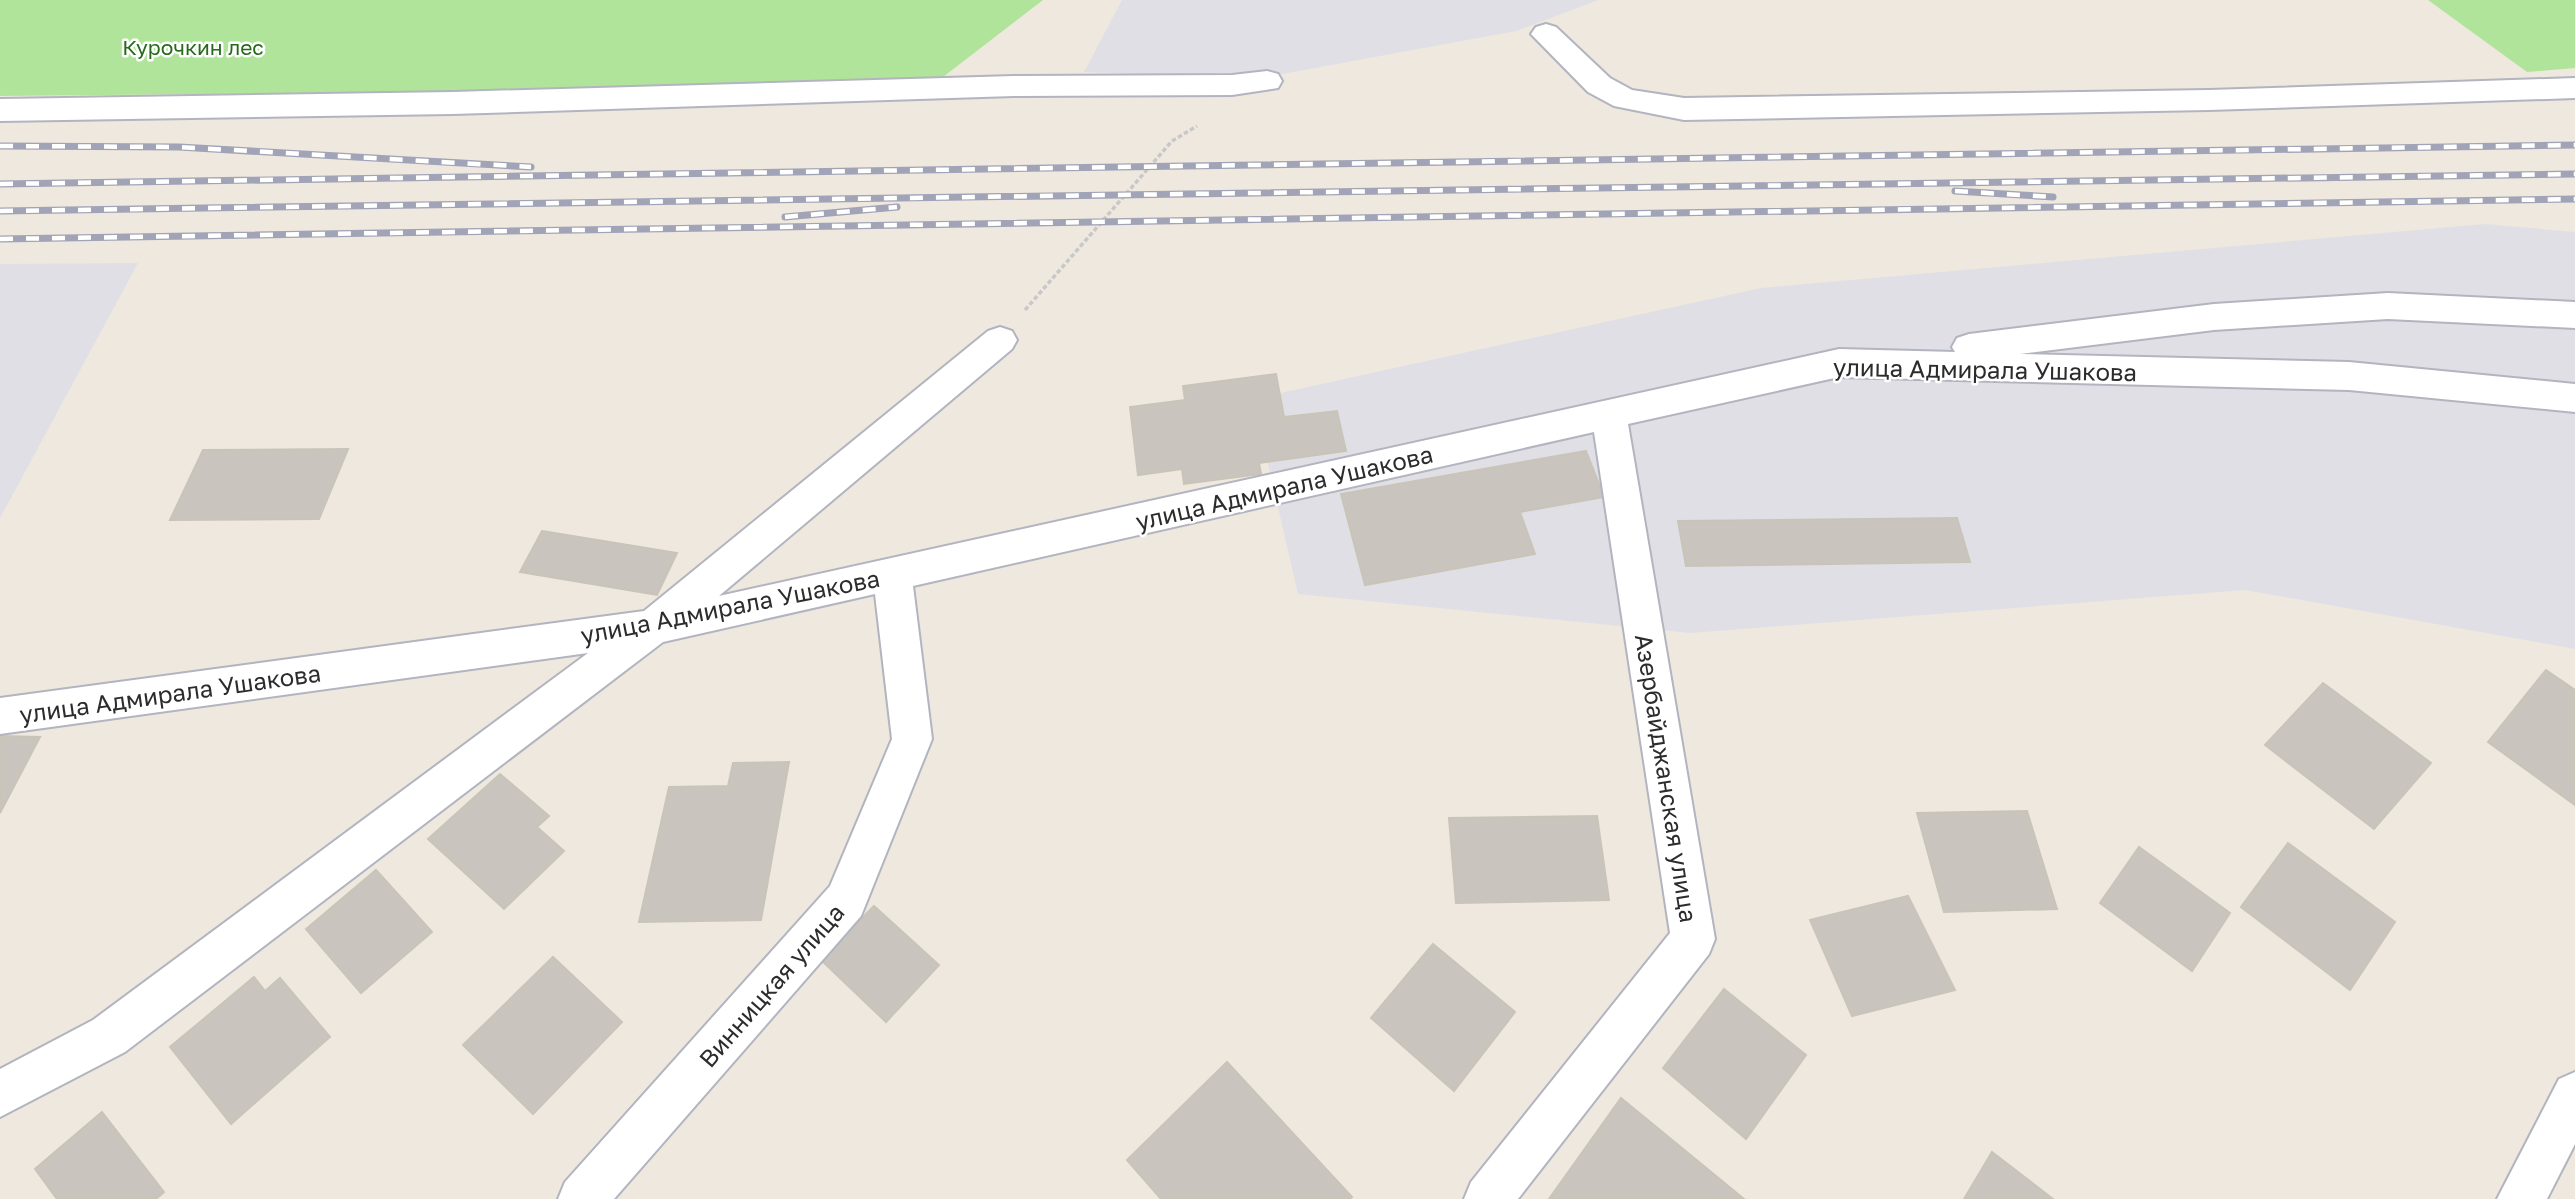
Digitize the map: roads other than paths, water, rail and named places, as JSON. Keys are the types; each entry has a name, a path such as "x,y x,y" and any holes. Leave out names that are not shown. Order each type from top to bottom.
{"street":[{"path":"1546,34 1599,85 1625,99 1684,109 2196,100 2575,88"},
{"path":"0,110 453,103 1014,86 1232,85 1267,81"},
{"path":"1839,363 2214,317 2388,306 2575,315"},
{"path":"0,1094 108,1036 653,627 1000,340"},
{"name":"улица Адмирала Ушакова","path":"0,716 653,627 1839,363 2349,376 2575,398"},
{"name":"Азербайджанская улица","path":"1488,1199 1693,940 1609,415"},
{"name":"Винницкая улица","path":"582,1199 846,901 912,739 892,574"},
{"path":"2521,1199 2575,1096"}],"railway":[{"path":"0,184 2575,145"},
{"path":"0,146 179,147 531,167"},
{"path":"0,211 2575,174"},
{"path":"1955,191 2053,197"},
{"path":"0,239 2575,199"},
{"path":"785,217 897,207"}],"park label":[{"name":"Курочкин лес","path":"193,47"}]}
